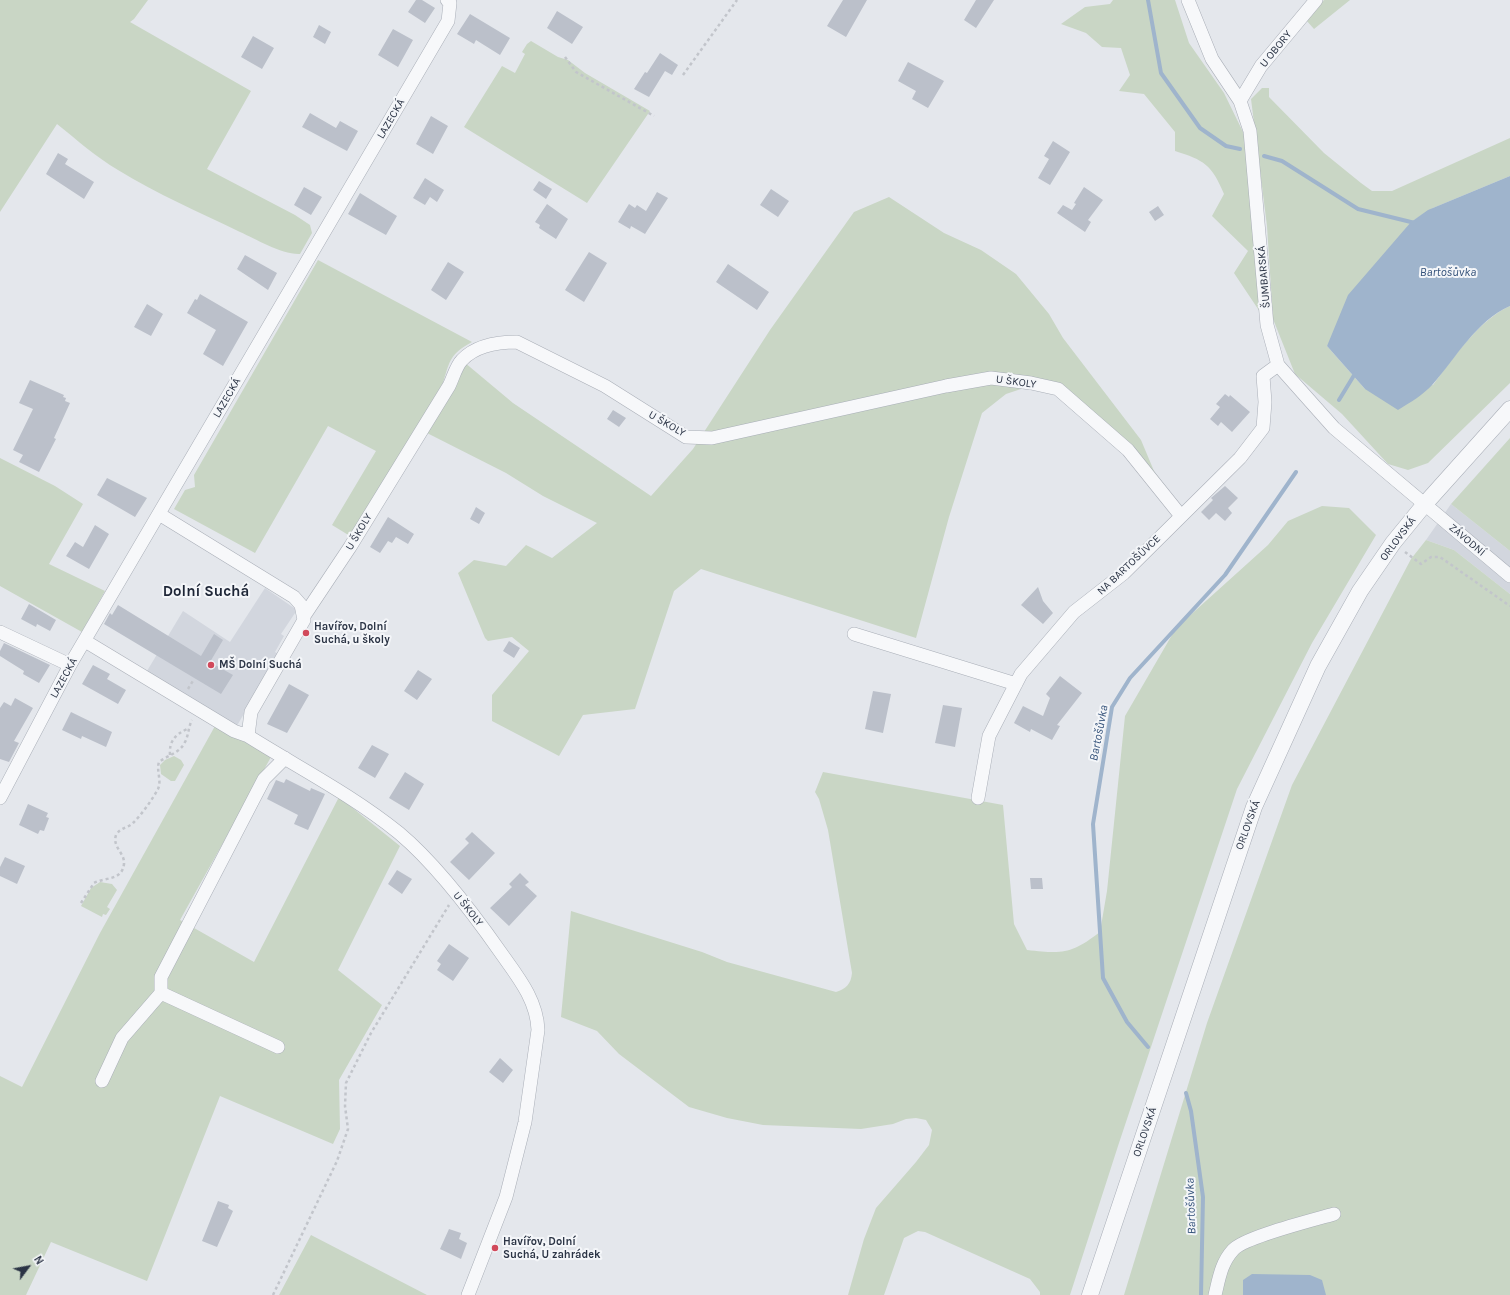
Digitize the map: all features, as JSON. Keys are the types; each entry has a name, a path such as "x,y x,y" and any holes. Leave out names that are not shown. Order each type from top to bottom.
{"street":[{"name":"LAZECKÁ","path":"0,798 70,665 448,21 450,3 447,0"},
{"name":"ŠUMBARSKÁ","path":"1188,0 1212,59 1240,102 1250,131 1268,325 1278,365 1334,428 1424,505"},
{"name":"U OBORY","path":"1240,102 1261,66 1316,0"},
{"name":"U ŠKOLY","path":"468,1295 506,1197 525,1122 537,1044 538,1016 526,989 490,937 431,864 400,833 337,789 248,736 250,712 304,620 304,616 350,547 449,386 462,361 483,346 503,342 517,342 605,386 686,437 712,438 946,386 991,378 1032,383 1058,389 1128,450 1181,516"},
{"name":"NA BARTOŠŮVCE","path":"978,798 989,736 1021,674 1074,612 1124,573 1240,458 1264,428 1265,402 1263,376 1278,365"},
{"name":"ORLOVSKÁ","path":"1090,1295 1254,807 1318,666 1360,591 1393,543 1424,505 1510,409"},
{"name":"ZÁVODNÍ","path":"1424,505 1510,576"},
{"path":"159,514 294,597 301,605 304,616"},
{"path":"0,632 70,665"},
{"path":"854,634 1016,684"},
{"path":"85,641 234,731 248,736"},
{"path":"102,1081 122,1038 161,993 161,977 264,779 285,758"},
{"path":"161,993 278,1047"},
{"path":"1215,1295 1220,1270 1234,1249 1263,1235 1334,1214"}],"path":[{"path":"683,75 736,0"},
{"path":"565,57 576,72 654,116"},
{"path":"1393,543 1421,564 1431,558 1440,557 1510,606"},
{"path":"81,904 94,883 116,877 122,870 124,859 116,844 116,835 123,827 133,823 158,789 160,780 157,770 159,762 183,746 188,736 188,729 198,710"},
{"path":"170,755 170,744 173,738 188,729"},
{"path":"273,1295 337,1161 348,1129 345,1106 346,1083 371,1033 456,894"}],"shaded area":[{"path":"1451,504 1510,551 1510,594 1454,550 1426,540"},
{"name":"MŠ Dolní Suchá","path":"265,588 297,610 281,634 284,636 275,652 278,654 234,731 144,676 183,611 230,642"}],"green space":[{"path":"0,0 148,0 130,22 251,91 207,169 295,215 310,225 312,233 300,254 285,252 269,246 148,187 102,160 57,124 0,212"},
{"path":"1113,0 1175,0 1189,43 1224,93 1244,134 1260,312 1234,273 1248,251 1212,216 1224,194 1220,184 1211,170 1193,157 1175,151 1175,132 1144,94 1119,91 1130,75 1121,48 1102,47 1086,33 1061,24 1085,7 1110,4"},
{"path":"1324,0 1350,0 1314,29 1306,20"},
{"path":"531,41 558,57 568,60 585,73 650,111 587,203 464,127 502,66 515,73 525,54 522,52"},
{"path":"1262,88 1269,88 1269,97 1324,153 1372,191 1392,191 1510,138 1510,176 1433,208 1411,222 1327,346 1365,389 1433,385 1477,330 1499,312 1510,306 1510,383 1428,463 1408,470 1388,464 1342,414 1295,374 1273,319 1267,226 1251,99"},
{"path":"889,197 944,233 981,250 1016,274 1049,314 1063,338 1141,440 1154,471 1181,507 1062,386 1027,387 1006,394 982,413 949,517 916,638 701,569 674,591 635,709 583,715 559,756 492,721 492,695 529,651 512,637 488,641 485,638 458,573 474,560 506,566 526,545 552,558 597,523 543,496 506,473 425,432 464,362 513,403 651,496 693,449 770,330 854,212"},
{"path":"318,260 472,342 459,350 452,358 443,383 350,536 332,525 376,451 328,426 255,553 174,509 185,490 195,487 194,475"},
{"path":"1510,438 1510,551 1451,504"},
{"path":"0,458 55,486 83,504 49,564 105,591 82,632 0,586"},
{"path":"1322,506 1349,508 1376,535 1312,643 1237,789 1070,1295 1040,1295 1040,1292 1030,1279 925,1232 918,1231 904,1238 884,1295 848,1295 864,1239 876,1208 929,1145 932,1130 926,1120 916,1118 906,1119 893,1124 861,1129 763,1125 727,1118 689,1107 619,1054 597,1031 561,1017 571,911 702,952 727,962 836,992 843,989 849,983 852,973 828,830 819,799 815,792 823,772 1003,805 1014,924 1027,950 1059,952 1082,945 1100,932 1107,891 1125,716 1176,628 1268,545 1288,521"},
{"path":"1426,540 1454,550 1510,594 1510,1295 1124,1295 1207,1023 1292,785 1411,559"},
{"path":"215,726 247,741 271,757 180,920 254,962 339,797 400,846 338,970 382,1005 339,1080 340,1129 333,1144 220,1096 147,1281 51,1242 26,1295 0,1295 0,1076 22,1087 100,933"},
{"path":"174,756 181,760 184,765 175,781 171,781 161,774 160,765 165,760"},
{"path":"100,882 112,884 117,890 107,907 110,909 106,915 103,914 102,917 81,906 91,888"},
{"path":"311,1235 427,1295 279,1295"}],"water":[{"name":"Bartošůvka","path":"1510,176 1510,306 1487,321 1477,330 1429,388 1417,398 1398,410 1365,389 1327,346 1348,295 1411,222 1428,210"},
{"path":"1252,1274 1310,1275 1322,1280 1326,1295 1243,1295 1243,1280"}],"building":[{"path":"416,0 422,0 435,8 425,23 408,12"},
{"path":"843,0 867,0 846,37 827,26"},
{"path":"976,0 994,0 976,28 964,20"},
{"path":"557,11 583,27 572,44 547,28"},
{"path":"470,14 510,38 500,55 476,40 474,44 457,34"},
{"path":"319,25 331,32 325,44 313,37"},
{"path":"393,29 413,40 398,67 378,55"},
{"path":"253,36 274,48 262,69 241,57"},
{"path":"660,53 678,65 672,75 665,71 649,97 634,89"},
{"path":"908,62 944,81 928,108 912,99 916,91 898,81"},
{"path":"310,113 336,128 340,121 358,131 347,151 302,127"},
{"path":"431,116 448,126 433,154 416,144"},
{"path":"1053,141 1070,152 1050,185 1038,178 1049,159 1044,156"},
{"path":"58,153 68,159 65,164 94,182 84,199 46,174"},
{"path":"425,178 444,190 437,202 430,197 425,205 413,198"},
{"path":"539,181 552,189 546,199 533,190"},
{"path":"304,187 322,197 311,215 294,205"},
{"path":"1084,187 1103,200 1088,220 1091,222 1085,232 1057,213 1063,205 1072,210 1076,204 1074,203"},
{"path":"771,189 789,201 778,217 760,205"},
{"path":"657,192 668,198 645,234 631,226 630,229 618,222 629,204 635,208 637,205 646,211"},
{"path":"360,193 397,216 386,235 348,214"},
{"path":"547,204 568,219 556,239 539,228 540,225 535,222"},
{"path":"1158,206 1164,215 1155,221 1149,212"},
{"path":"589,252 607,263 584,302 565,290"},
{"path":"245,255 277,273 268,290 237,269"},
{"path":"448,262 464,272 446,300 431,290"},
{"path":"728,264 769,292 757,310 716,282"},
{"path":"200,294 248,322 223,366 203,354 216,330 187,313 195,299 197,300"},
{"path":"147,304 163,314 151,336 134,327"},
{"path":"30,380 64,395 63,397 66,398 65,401 70,403 54,438 56,439 39,472 19,462 23,455 13,450 33,409 19,403"},
{"path":"1225,394 1229,397 1230,395 1250,412 1232,432 1221,422 1218,426 1210,419 1220,407 1216,404"},
{"path":"613,410 626,418 619,427 607,419"},
{"path":"107,478 147,498 135,517 97,495"},
{"path":"1225,486 1238,498 1228,508 1232,513 1225,521 1216,513 1209,520 1201,512 1213,500 1211,498"},
{"path":"476,507 485,513 479,524 470,519"},
{"path":"388,517 414,534 408,544 396,537 392,543 388,541 380,553 370,547"},
{"path":"95,525 109,534 89,569 66,556 75,542 83,547"},
{"path":"1038,587 1043,601 1053,613 1043,624 1021,605"},
{"path":"29,604 56,620 50,631 37,624 36,627 21,619"},
{"path":"118,605 201,656 214,634 223,640 210,662 233,675 221,694 104,624 110,613 112,615"},
{"path":"509,641 520,648 514,658 503,651"},
{"path":"4,643 50,665 39,683 23,674 24,671 0,656 0,651"},
{"path":"93,665 110,674 107,679 126,690 118,704 82,684"},
{"path":"418,670 432,679 417,700 404,691"},
{"path":"1060,676 1082,693 1057,725 1060,726 1052,740 1031,729 1030,732 1014,723 1023,706 1043,716 1050,698 1046,694"},
{"path":"289,684 309,695 287,733 267,724"},
{"path":"873,691 891,694 883,733 865,729"},
{"path":"15,698 33,708 14,741 19,743 9,762 0,759 0,708 4,702 11,706"},
{"path":"943,705 962,708 955,747 935,743"},
{"path":"71,712 112,732 106,747 82,736 81,739 62,730"},
{"path":"372,745 389,754 375,778 358,768"},
{"path":"405,772 424,784 409,810 389,798"},
{"path":"286,779 310,791 311,788 325,794 308,830 294,824 298,815 267,799 276,780 284,783"},
{"path":"28,804 48,813 46,817 49,818 44,831 40,830 38,834 19,825"},
{"path":"472,832 495,853 469,880 450,862 469,843 465,839"},
{"path":"5,857 25,866 17,884 0,876 0,867"},
{"path":"397,870 412,879 402,894 388,884"},
{"path":"520,873 529,882 525,885 537,896 509,926 490,908 512,887 509,884"},
{"path":"1030,878 1042,878 1043,889 1031,889"},
{"path":"449,944 469,958 453,981 437,970 441,964 437,961"},
{"path":"500,1058 513,1070 503,1083 489,1072"},
{"path":"218,1201 229,1205 228,1208 233,1211 217,1247 202,1241"},
{"path":"449,1229 461,1233 459,1239 467,1243 461,1259 440,1249"}],"waterway":[{"path":"1148,0 1161,73 1200,128 1226,146 1240,149"},
{"path":"1264,156 1282,161 1358,209 1415,223"},
{"name":"Bartošůvka","path":"1339,400 1356,372"},
{"name":"Bartošůvka","path":"1148,1047 1127,1022 1103,978 1093,824 1112,707 1130,678 1225,575 1296,472"},
{"name":"Bartošůvka","path":"1186,1093 1191,1111 1203,1197 1201,1295"}],"place":[{"name":"Havířov, Dolní Suchá, u školy","path":"306,633"},
{"name":"MŠ Dolní Suchá","path":"211,665"},
{"name":"Havířov, Dolní Suchá, U zahrádek","path":"495,1248"}],"district":[{"name":"Dolní Suchá","path":"206,592"}]}
